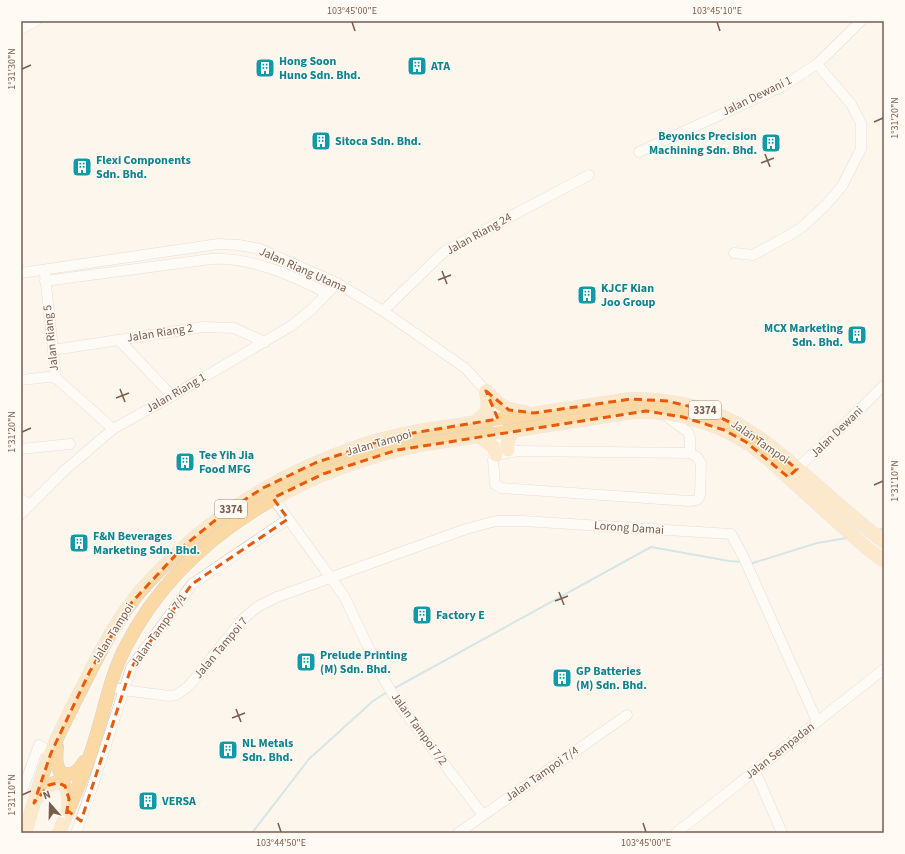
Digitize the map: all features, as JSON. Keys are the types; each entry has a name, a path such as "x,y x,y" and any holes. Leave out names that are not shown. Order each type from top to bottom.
{"main road":[{"path":"486,391 497,403 509,410 534,413"},
{"path":"471,423 484,416 488,410 486,391"},
{"name":"Jalan Tampoi","path":"25,833 51,753 60,733 107,639 132,602 151,579 184,545 224,513 262,488 315,463 363,444 395,436 471,423 631,399 650,399 681,404 705,410 728,419 772,447 793,473 847,530 884,561"},
{"name":"Jalan Tampoi","path":"59,833 93,749 110,686 126,646 144,616 161,592 195,556 234,524 273,498 323,474 374,456 426,444 646,411 702,422 724,430 746,442 766,458 793,473 879,538"},
{"path":"506,432 507,443 513,451"},
{"path":"479,436 494,447 496,455"},
{"path":"60,733 56,761 61,773 70,775 75,773 80,769 93,749"},
{"path":"34,803 49,785 53,783 62,784 65,786 68,793 67,813"}],"street":[{"path":"21,29 36,21"},
{"name":"Jalan Dewani 1","path":"639,152 783,86 817,64 861,21"},
{"path":"734,253 753,255 793,234 802,227 826,205 842,186 861,149 861,123 851,104 817,64"},
{"name":"Jalan Riang 24","path":"382,312 445,252 589,175"},
{"name":"Jalan Riang Utama","path":"21,273 218,244 238,245 260,250 337,283 465,368 486,391 495,408 497,420 506,432"},
{"path":"131,256 133,268"},
{"path":"45,281 133,268 227,258 264,266 306,282 327,293"},
{"name":"Jalan Riang 5","path":"44,270 56,378 113,429"},
{"name":"Jalan Riang 1","path":"21,514 25,502 113,429 291,326 310,310 337,283"},
{"name":"Jalan Riang 2","path":"53,350 203,327 234,328 265,342"},
{"path":"119,340 172,396"},
{"path":"21,380 48,377 56,378"},
{"name":"Jalan Dewani","path":"793,473 884,385"},
{"path":"661,413 688,432 690,438 690,453"},
{"path":"21,449 70,444"},
{"path":"513,451 690,453 697,457 701,463 700,495 696,501 501,488 495,484 493,460 496,455 513,451"},
{"name":"Jalan Tampoi 7/2","path":"273,498 344,596 382,676 400,706 483,815"},
{"name":"Jalan Tampoi 7/1","path":"76,833 131,668 192,584 288,519"},
{"name":"Lorong Damai","path":"331,578 466,529 496,521 731,534 743,556 817,721"},
{"name":"Jalan Tampoi 7","path":"110,686 123,690 169,696 176,695 189,686 242,620 257,607 277,597 331,578"},
{"name":"Jalan Sempadan","path":"676,833 884,669"},
{"name":"Jalan Tampoi 7/4","path":"458,833 627,715"},
{"path":"21,794 38,745 51,753"},
{"path":"755,771 782,833"},
{"path":"67,813 81,821"}],"highlighted area":[{"path":"486,391 509,410 534,413 631,399 667,401 705,410 752,433 797,469 788,477 746,442 724,430 683,417 646,411 397,450 323,474 273,498 288,519 192,584 131,668 81,821 68,811 66,816 69,799 65,786 58,783 49,785 34,803 37,791 51,753 90,671 132,602 185,545 224,513 263,488 315,463 395,436 498,419"}],"waterway":[{"path":"876,530 884,529"},
{"path":"749,563 817,543 847,538"},
{"path":"393,689 651,547 729,561 743,562"},
{"path":"252,833 309,759 373,701 387,692"}],"place":[{"name":"ATA","path":"417,66"},
{"name":"Hong Soon Huno Sdn. Bhd.","path":"265,68"},
{"name":"Sitoca Sdn. Bhd.","path":"321,141"},
{"name":"Beyonics Precision Machining Sdn. Bhd.","path":"771,143"},
{"name":"Flexi Components Sdn. Bhd.","path":"82,167"},
{"name":"KJCF Kian Joo Group","path":"587,295"},
{"name":"MCX Marketing Sdn. Bhd.","path":"857,335"},
{"name":"Tee Yih Jia Food MFG","path":"185,462"},
{"name":"F&N Beverages Marketing Sdn. Bhd.","path":"79,543"},
{"name":"Factory E","path":"422,615"},
{"name":"Prelude Printing (M) Sdn. Bhd.","path":"306,662"},
{"name":"GP Batteries (M) Sdn. Bhd.","path":"562,678"},
{"name":"NL Metals Sdn. Bhd.","path":"228,750"},
{"name":"VERSA","path":"148,801"}]}
